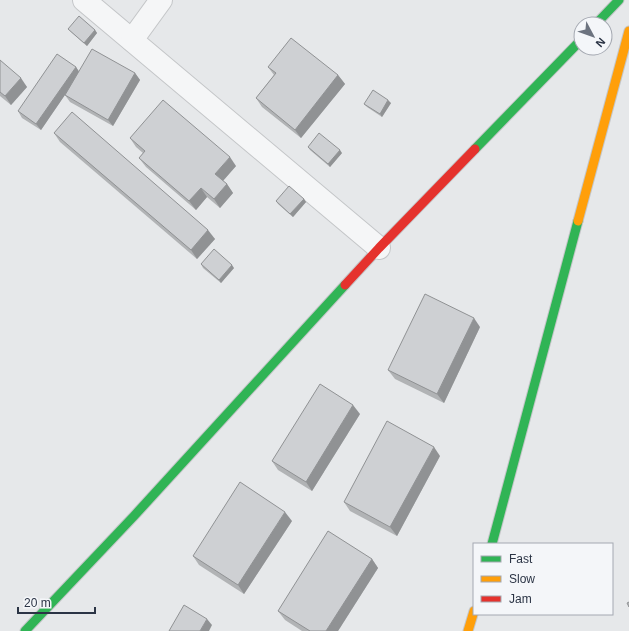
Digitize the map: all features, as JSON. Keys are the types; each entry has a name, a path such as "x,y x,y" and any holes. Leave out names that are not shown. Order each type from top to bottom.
{"street":[{"path":"84,0 379,248"},
{"path":"132,40 161,0"},
{"path":"604,16 620,0"},
{"path":"492,543 629,31"},
{"path":"25,631 134,516 379,248 573,48"},
{"path":"468,631 473,614"}],"building":[{"path":"79,16 95,30 84,43 68,29"},
{"path":"291,38 338,75 295,130 256,98 276,73 268,67"},
{"path":"92,49 135,73 108,120 65,95"},
{"path":"57,54 76,67 36,124 18,111"},
{"path":"0,60 21,78 5,96 0,92"},
{"path":"373,90 388,100 380,114 364,104"},
{"path":"163,100 230,157 215,174 227,184 214,199 201,188 189,201 139,158 145,151 130,138"},
{"path":"72,112 208,230 191,250 54,133"},
{"path":"319,133 340,150 328,164 308,147"},
{"path":"289,186 304,199 290,214 276,201"},
{"path":"214,249 232,265 219,280 201,264"},
{"path":"425,294 474,318 437,394 388,370"},
{"path":"320,384 353,405 306,482 272,461"},
{"path":"387,421 434,447 390,527 344,502"},
{"path":"240,482 285,512 238,585 193,556"},
{"path":"328,531 372,559 326,631 310,631 278,611"},
{"path":"184,605 207,619 200,631 169,631"}],"traffic: fast":[{"path":"604,16 619,0"},
{"path":"475,149 573,48"},
{"path":"492,543 578,221"},
{"path":"25,631 134,516 345,285"}],"traffic: slow":[{"path":"578,221 629,31"},
{"path":"468,631 473,614"}],"traffic: jam":[{"path":"345,285 475,149"}]}
